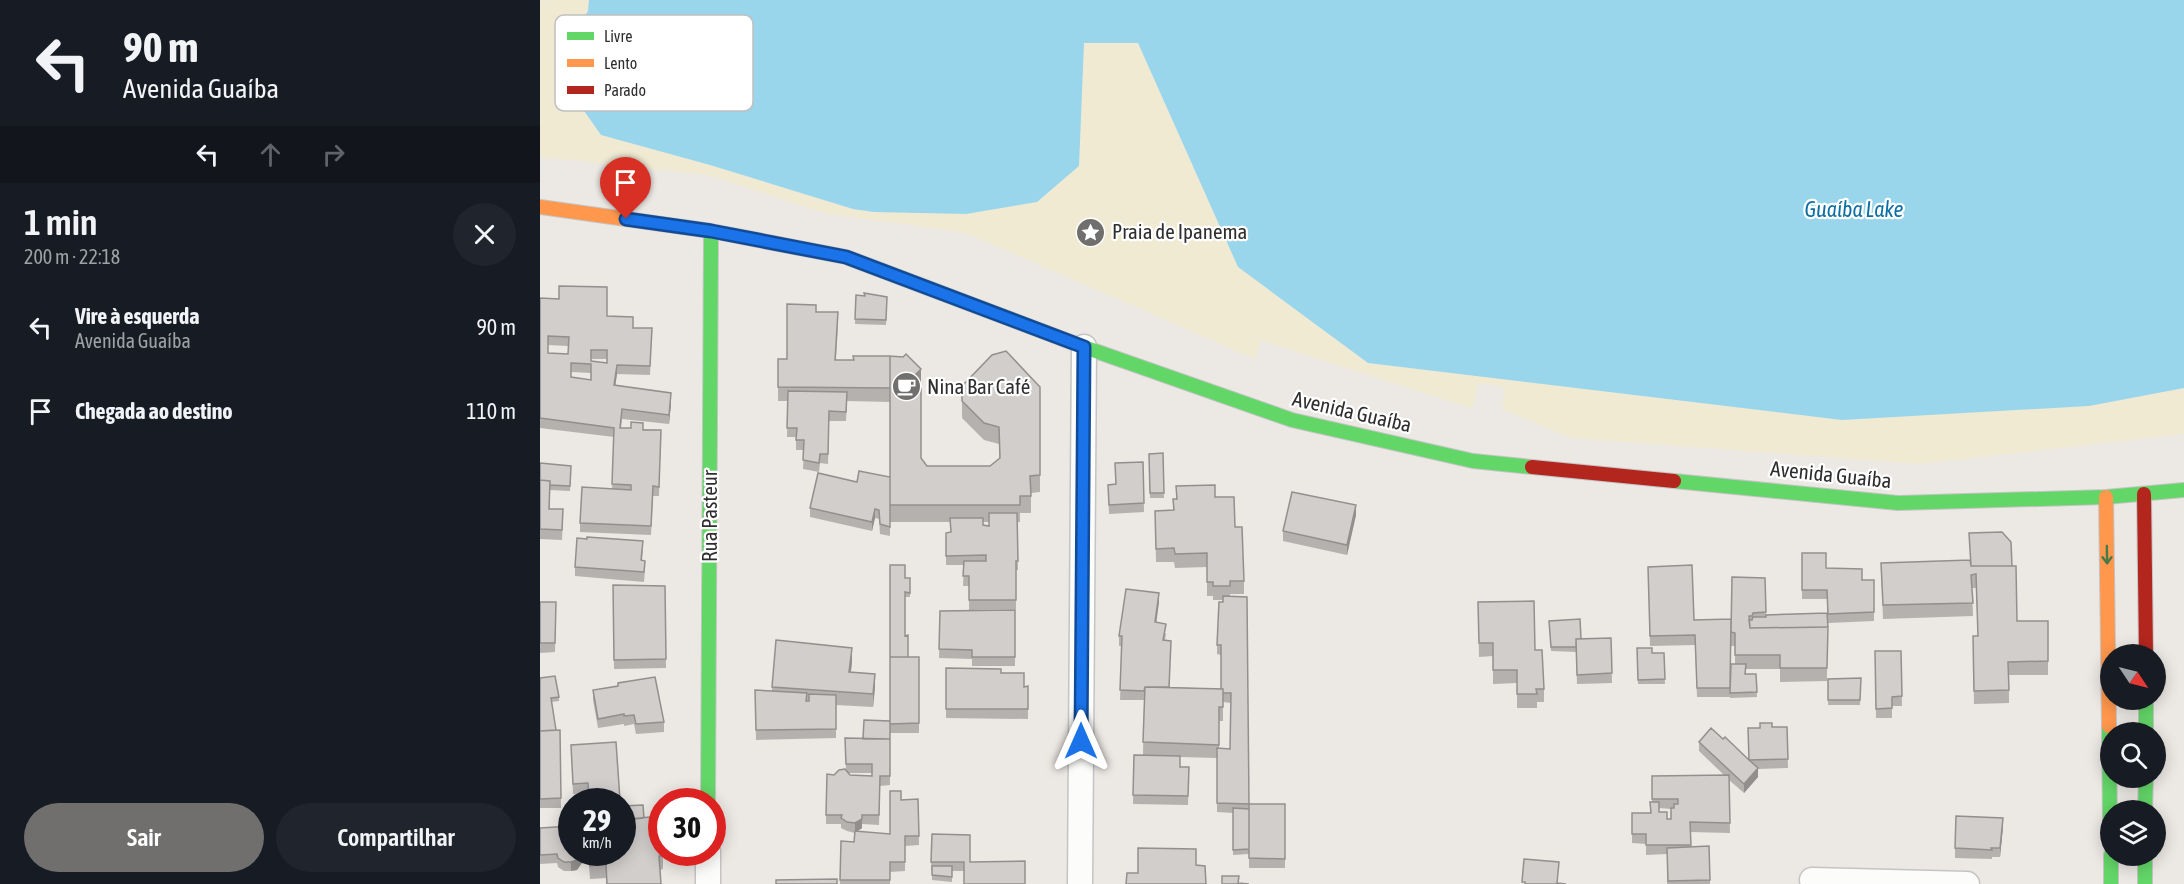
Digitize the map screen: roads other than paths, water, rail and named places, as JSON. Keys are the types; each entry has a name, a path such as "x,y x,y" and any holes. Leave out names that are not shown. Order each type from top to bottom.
{"street":[{"name":"Avenida Guaíba","path":"540,207 711,231 846,257 1084,347 1292,420 1473,461 1898,503 2106,497 2184,490"},
{"name":"Rua Pasteur","path":"708,788 711,231"},
{"path":"1080,884 1084,347"},
{"path":"2144,494 2146,644"},
{"path":"2106,497 2110,800"},
{"path":"708,866 708,884"},
{"path":"2111,866 2111,884"},
{"path":"2145,866 2145,884"},
{"path":"1812,880 1967,884"}],"water":[{"name":"Guaíba Lake","path":"589,0 2184,0 2184,388 2089,406 1842,420 1368,363 1238,267 1138,43 1084,43 1079,166 1037,202 966,214 874,212 853,209 710,165 601,135 584,111 753,111 753,15 586,15"}],"place":[{"name":"Praia de Ipanema","path":"1091,232"},
{"name":"Nina Bar Café","path":"906,387"}]}
